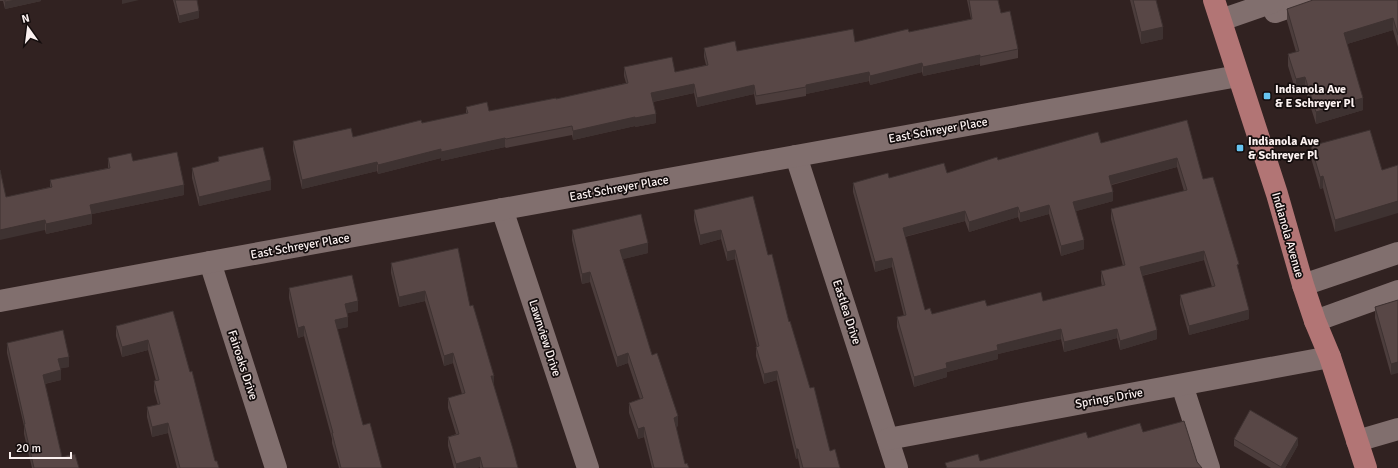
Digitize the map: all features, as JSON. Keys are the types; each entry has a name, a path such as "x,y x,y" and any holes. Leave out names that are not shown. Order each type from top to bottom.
{"main road":[{"name":"Indianola Avenue","path":"1218,10 1277,194 1303,285 1315,321 1330,357 1366,468"}],"street":[{"path":"1218,10 1272,1 1275,12 1310,0"},
{"name":"East Schreyer Place","path":"0,301 1238,76"},
{"name":"Eastlea Drive","path":"796,156 897,468"},
{"name":"Lawnview Drive","path":"502,209 588,468"},
{"path":"1303,285 1398,253"},
{"name":"Fairoaks Drive","path":"210,262 276,468"},
{"path":"1315,321 1398,291"},
{"name":"Springs Drive","path":"888,438 1330,357"},
{"path":"1182,385 1209,468"},
{"path":"1357,441 1398,429"}],"building":[{"path":"5,0 16,0 5,2"},
{"path":"175,0 197,0 199,11 179,16"},
{"path":"969,0 998,0 1001,13 1010,11 1018,49 923,67 922,63 870,76 869,72 806,85 806,87 756,96 754,85 697,98 694,84 651,93 656,114 635,117 573,131 572,126 505,138 441,152 441,149 378,165 377,162 302,180 293,141 351,128 353,137 421,120 422,123 468,113 466,107 487,102 489,111 556,99 628,83 624,67 672,57 675,72 708,65 704,48 735,41 737,51 853,29 855,42 908,29 909,32 972,19"},
{"path":"1133,0 1156,0 1163,27 1141,32"},
{"path":"1313,0 1398,0 1398,35 1393,18 1344,33 1363,98 1316,112 1305,77 1296,79 1288,54 1299,51 1287,9"},
{"path":"1187,120 1203,179 1213,177 1239,264 1237,265 1249,310 1189,326 1180,295 1215,286 1204,251 1140,267 1157,330 1120,341 1117,329 1064,342 1061,329 997,345 998,350 946,363 947,368 914,377 897,317 906,315 892,258 875,262 853,183 888,173 889,178 944,163 947,173 997,157 998,160 1098,132 1101,143","holes":["1177,158 1187,190 1111,209 1125,265 1101,271 1105,285 1043,301 1041,292 987,306 985,300 932,314 930,308 925,310 903,228 965,211 969,222 1018,207 1020,213 1049,205 1061,246 1084,240 1073,202 1113,192 1109,176"]},
{"path":"1370,130 1382,170 1398,165 1398,201 1335,220 1323,176 1320,177 1311,146"},
{"path":"263,147 271,180 199,197 192,168 219,161 218,157"},
{"path":"177,152 184,185 90,205 92,214 46,224 45,220 0,230 0,170 6,197 52,187 50,180 110,168 108,158 131,153 133,161"},
{"path":"753,196 768,255 772,254 789,322 790,321 810,388 814,387 830,451 835,449 840,468 803,468 798,449 796,449 777,371 764,374 756,347 759,346 735,250 727,252 721,230 700,235 694,210"},
{"path":"641,214 648,243 620,250 652,355 657,353 678,416 674,418 685,464 687,463 689,468 654,468 644,427 638,429 629,403 643,398 628,353 617,357 590,272 582,274 572,230"},
{"path":"458,248 470,306 473,305 494,376 491,376 518,468 483,468 480,457 456,464 448,437 459,434 448,398 465,393 453,353 444,356 425,291 399,297 391,263"},
{"path":"352,275 358,301 345,304 348,317 335,320 363,425 370,423 382,468 341,468 304,326 298,328 289,288"},
{"path":"1398,300 1398,362 1391,364 1375,307"},
{"path":"173,311 190,372 192,371 215,461 217,461 219,468 180,468 168,423 152,427 147,407 160,404 154,381 159,380 148,340 122,347 116,326"},
{"path":"63,330 69,357 58,359 61,370 43,375 62,457 75,454 79,468 34,468 7,343"},
{"path":"1250,410 1298,438 1281,467 1234,439"},
{"path":"1184,421 1197,462 1202,468 947,468 945,463 978,454 980,461 1086,432 1088,438 1140,423 1143,432"}],"place":[{"name":"Indianola Ave & E Schreyer Pl","path":"1267,96"},
{"name":"Indianola Ave & Schreyer Pl","path":"1240,148"}]}
